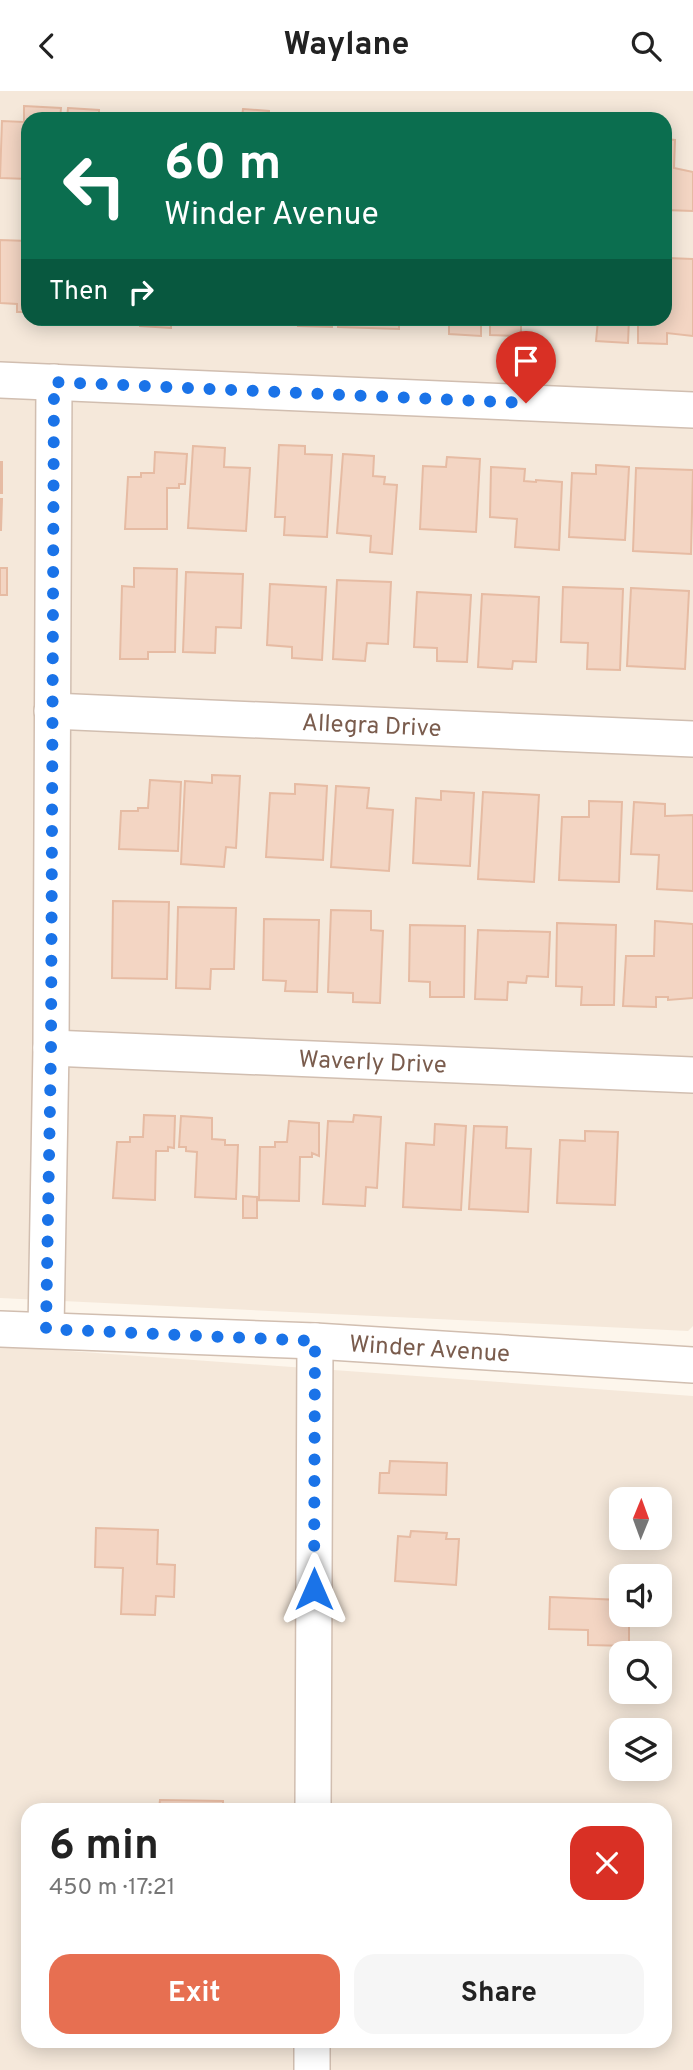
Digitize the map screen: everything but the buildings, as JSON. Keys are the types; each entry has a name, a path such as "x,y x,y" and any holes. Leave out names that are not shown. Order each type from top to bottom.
{"street":[{"path":"0,380 693,410"},
{"path":"46,1329 51,1048 54,382"},
{"name":"Allegra Drive","path":"52,711 693,739"},
{"name":"Waverly Drive","path":"51,1048 693,1075"},
{"name":"Winder Avenue","path":"0,1328 315,1341 693,1365"},
{"path":"313,1803 315,1341"},
{"path":"312,2048 312,2070"}],"shaded area":[{"path":"0,91 693,91 693,1326 688,1331 0,1298"},
{"path":"0,1346 693,1396 693,2070 0,2070"}],"route":[{"path":"314,1589 315,1341 46,1329 51,1048 54,382 526,403"}]}
